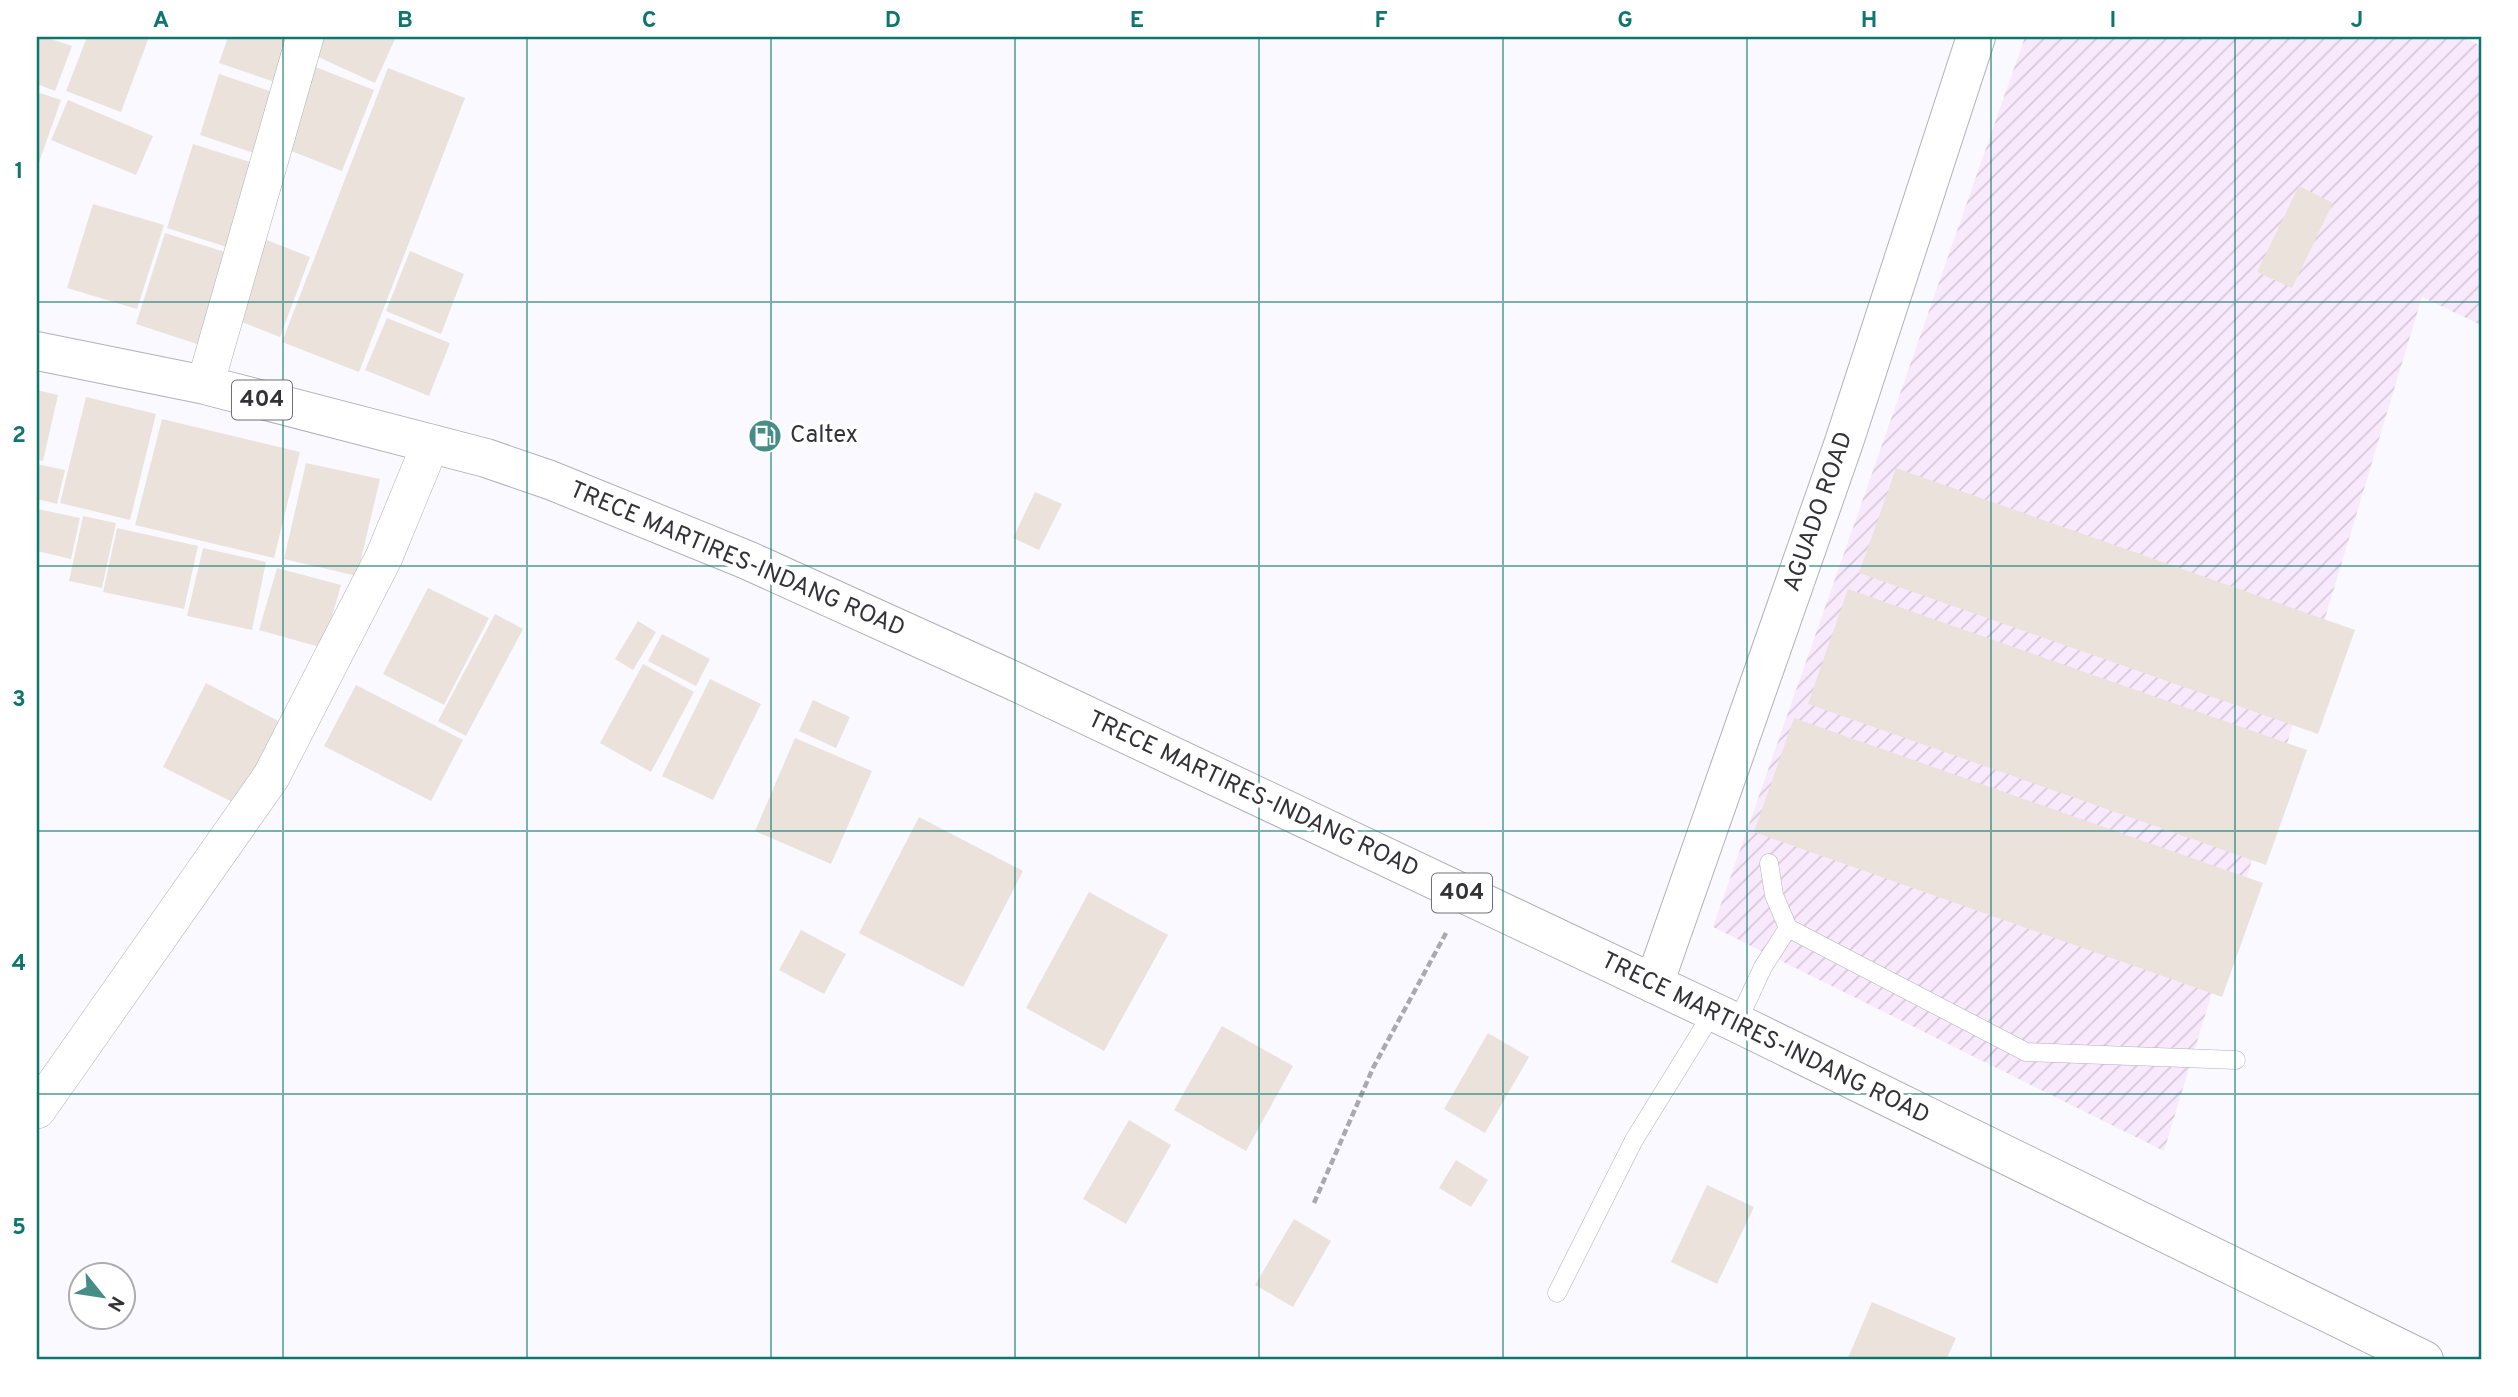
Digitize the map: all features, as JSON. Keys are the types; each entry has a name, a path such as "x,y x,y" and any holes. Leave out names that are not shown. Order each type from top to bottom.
{"main road":[{"name":"AGUADO ROAD","path":"1654,984 1844,442 1976,37"},
{"name":"TRECE MARTIRES-INDANG ROAD","path":"37,351 205,386 486,458 550,480 747,560 1014,681 1725,1017 2383,1352 2424,1360"}],"street":[{"path":"205,386 305,37"},
{"path":"37,1110 271,777 384,556 431,443"}],"lane":[{"path":"1769,863 1774,895 1788,928 2026,1052 2236,1060"},
{"path":"1557,1293 1634,1140 1763,967 1788,928"}],"path":[{"path":"1314,1203 1373,1068 1466,895"}],"shaded area":[{"path":"2025,37 2463,37 2481,46 2481,325 2422,297 2164,1151 1713,927"}],"building":[{"path":"37,37 72,46 55,91 37,84"},
{"path":"87,37 149,37 121,112 66,91"},
{"path":"228,37 290,37 275,82 219,63"},
{"path":"309,37 396,37 375,83 303,50"},
{"path":"308,64 374,90 342,171 276,145"},
{"path":"388,68 465,98 359,372 282,342"},
{"path":"219,74 273,92 254,153 200,135"},
{"path":"37,92 61,100 37,168"},
{"path":"68,100 153,136 136,175 51,140"},
{"path":"193,144 256,164 230,248 167,228"},
{"path":"2299,186 2333,203 2292,288 2257,272"},
{"path":"93,204 164,225 137,309 67,288"},
{"path":"165,233 231,254 203,346 136,324"},
{"path":"254,235 310,257 280,337 224,315"},
{"path":"410,251 464,274 441,334 386,311"},
{"path":"387,318 450,343 429,396 365,370"},
{"path":"37,390 58,395 43,461 37,460"},
{"path":"86,397 156,414 130,520 60,503"},
{"path":"162,419 300,452 274,558 135,525"},
{"path":"306,463 380,479 357,576 284,559"},
{"path":"37,464 65,470 57,504 37,499"},
{"path":"1896,468 2355,630 2318,734 1859,573"},
{"path":"1035,492 1062,504 1039,550 1013,538"},
{"path":"38,509 80,518 71,559 37,551"},
{"path":"83,516 116,523 102,588 69,581"},
{"path":"117,528 198,546 184,609 103,592"},
{"path":"203,548 266,562 252,630 187,616"},
{"path":"277,568 341,585 323,648 259,630"},
{"path":"428,588 489,618 444,705 383,674"},
{"path":"1848,589 2307,750 2266,865 1808,704"},
{"path":"495,614 523,629 466,736 438,721"},
{"path":"638,621 656,632 633,670 615,659"},
{"path":"662,634 710,659 696,686 648,661"},
{"path":"643,664 694,692 651,772 600,743"},
{"path":"710,679 761,704 713,800 662,776"},
{"path":"206,683 280,722 238,805 163,767"},
{"path":"356,685 463,740 431,801 324,746"},
{"path":"813,700 850,717 836,748 799,731"},
{"path":"1794,718 2263,883 2222,997 1754,832"},
{"path":"795,738 872,771 831,864 755,831"},
{"path":"919,817 1023,871 963,987 859,933"},
{"path":"1089,892 1168,935 1104,1051 1026,1008"},
{"path":"801,930 846,954 824,994 779,970"},
{"path":"1222,1026 1293,1066 1246,1151 1174,1110"},
{"path":"1488,1033 1529,1057 1485,1133 1444,1109"},
{"path":"1129,1120 1171,1145 1126,1224 1083,1199"},
{"path":"1456,1160 1488,1180 1471,1207 1439,1188"},
{"path":"1707,1185 1754,1207 1717,1284 1671,1262"},
{"path":"1294,1219 1331,1241 1293,1307 1255,1285"},
{"path":"1872,1302 1956,1338 1946,1360 1847,1360"}],"place":[{"name":"Caltex","path":"765,436"}]}
